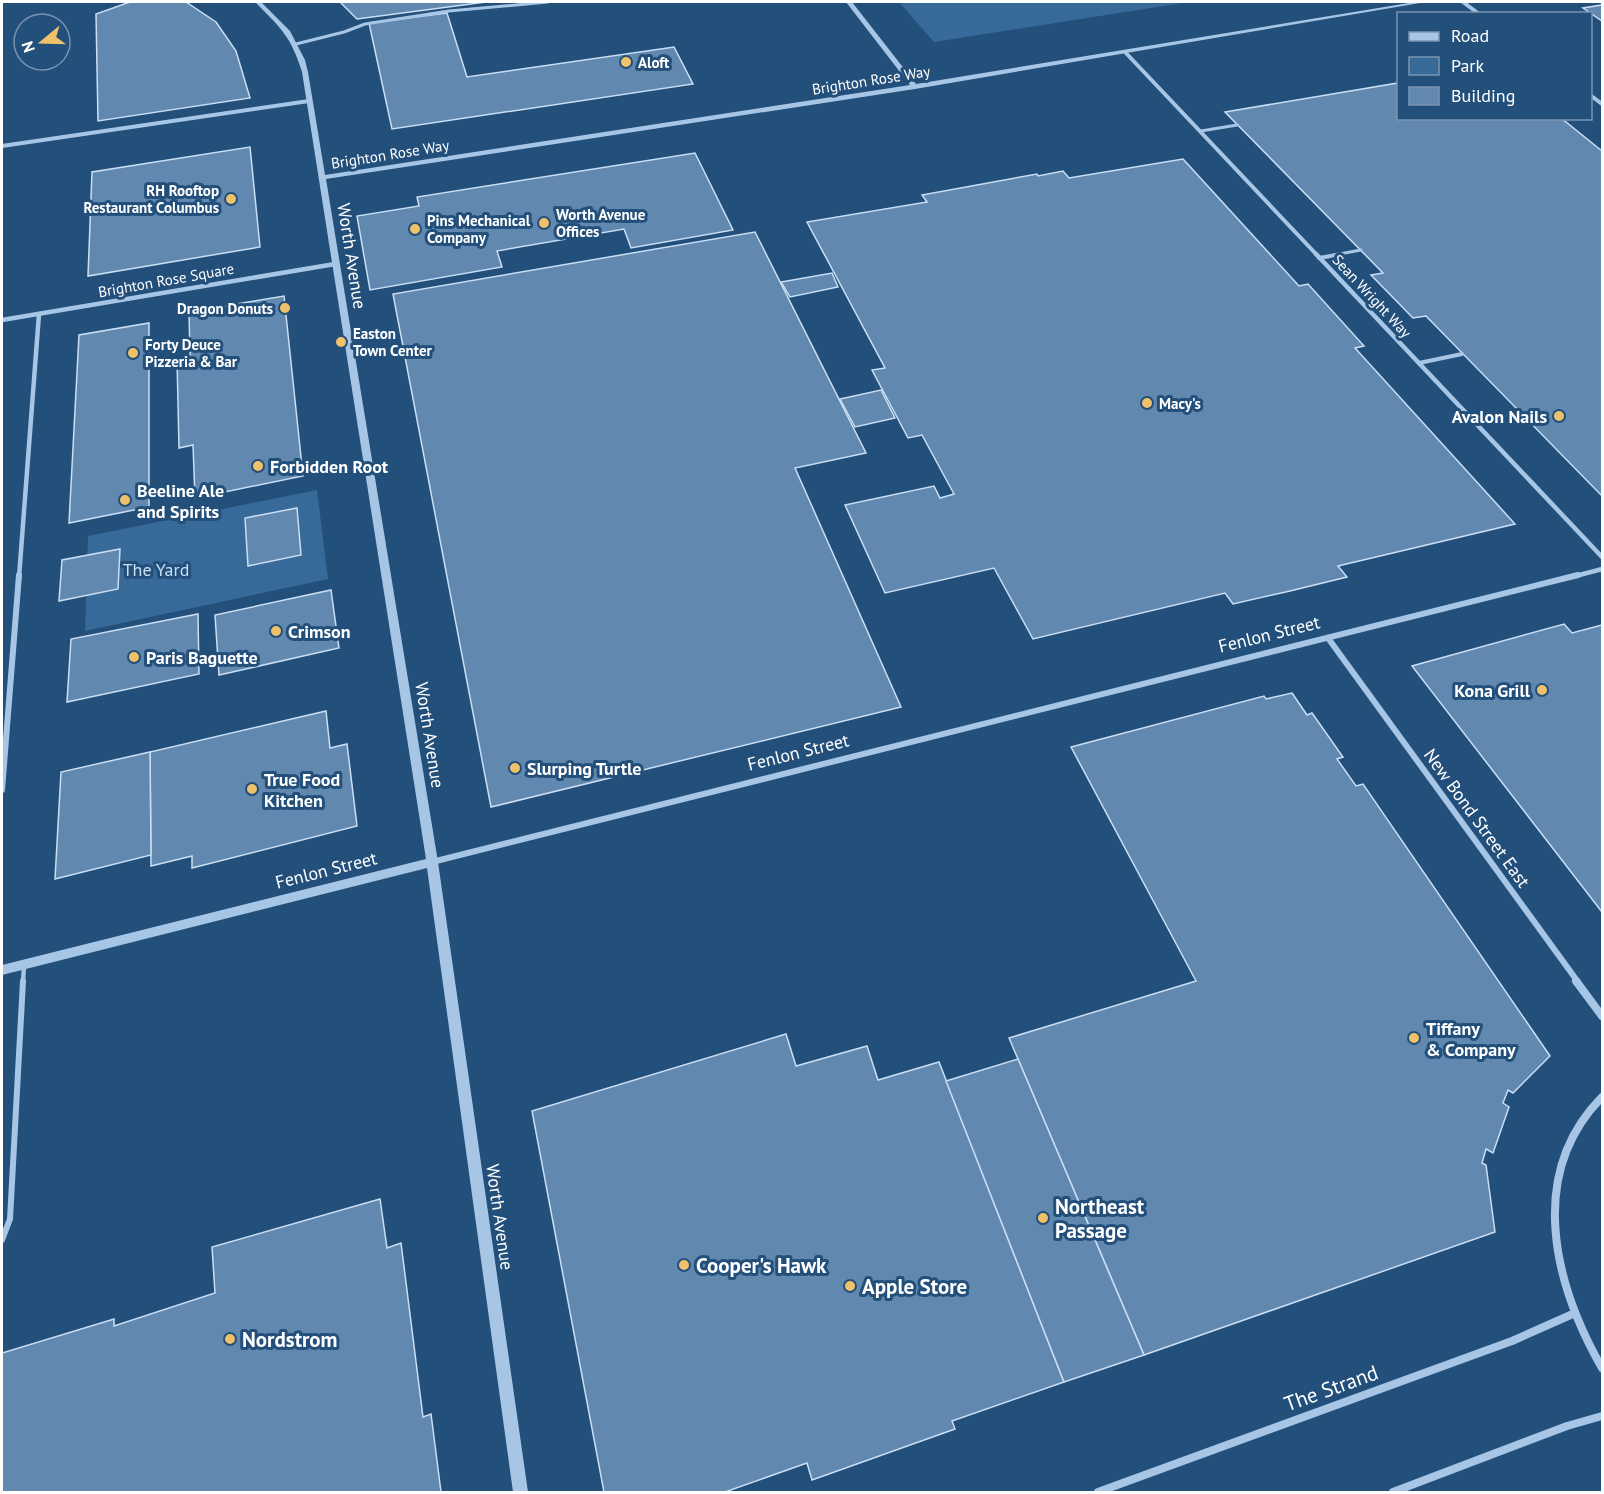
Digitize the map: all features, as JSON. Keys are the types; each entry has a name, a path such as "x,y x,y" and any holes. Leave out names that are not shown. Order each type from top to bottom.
{"street":[{"name":"Worth Avenue","path":"258,2 282,23 296,44 305,72 432,862 521,1492"},
{"path":"849,2 915,87"},
{"name":"Brighton Rose Way","path":"321,178 915,87 1423,2"},
{"path":"1462,2 1476,12"},
{"name":"Sean Wright Way","path":"1125,52 1602,557"},
{"path":"2,146 309,101"},
{"name":"Brighton Rose Square","path":"2,320 335,264"},
{"path":"2,790 39,314"},
{"name":"Fenlon Street","path":"2,970 1602,569"},
{"name":"New Bond Street East","path":"1328,638 1602,1016"},
{"path":"1602,1097 1580,1121 1568,1146 1559,1173 1555,1206 1557,1240 1566,1289 1602,1368"},
{"name":"The Strand","path":"1098,1492 1512,1341 1575,1313"},
{"path":"1393,1492 1567,1426 1602,1416"}],"lane":[{"path":"296,44 344,32 365,24 448,11 548,2"},
{"path":"1201,131 1238,124"},
{"path":"1319,258 1361,250"},
{"path":"1419,363 1462,354"},
{"path":"2,1240 10,1219 24,964"}],"green space":[{"path":"899,2 1189,2 934,42"},
{"name":"The Yard","path":"317,490 328,579 85,631 88,536"}],"building":[{"path":"130,2 186,2 216,22 236,51 250,98 98,121 96,14"},
{"path":"340,2 486,2 357,19"},
{"path":"1602,5 1602,21 1592,12 1583,8"},
{"name":"Aloft","path":"447,13 467,77 674,47 693,84 392,129 369,23"},
{"path":"1397,83 1397,120 1563,120 1602,151 1602,496 1426,316 1413,318 1371,275 1383,273 1225,112"},
{"path":"250,147 260,247 88,276 92,172"},
{"name":"Worth Avenue Offices","path":"695,153 733,230 631,248 624,229 497,251 502,267 370,290 357,216 419,206 417,197"},
{"name":"Macy's","path":"1183,159 1299,286 1308,284 1364,346 1355,348 1515,524 1338,566 1347,577 1290,591 1233,604 1225,593 1033,639 994,568 885,593 845,505 934,486 940,498 954,494 922,435 908,438 872,370 885,368 807,222 927,202 922,195 1037,174 1038,176 1063,171 1069,178"},
{"path":"755,232 866,453 795,468 901,707 491,807 393,294"},
{"path":"832,273 838,287 790,297 781,282"},
{"path":"284,296 303,476 195,498 193,445 179,448 177,359 190,356 189,312"},
{"path":"149,323 149,507 69,523 79,335"},
{"path":"881,390 895,418 855,427 840,399"},
{"path":"297,508 301,555 248,566 245,518"},
{"path":"120,549 118,589 59,601 62,560"},
{"name":"Crimson","path":"331,590 339,648 219,675 215,615"},
{"name":"Paris Baguette","path":"198,614 199,674 67,702 71,639"},
{"path":"1564,624 1572,633 1602,625 1602,912 1412,666"},
{"path":"1292,693 1307,715 1312,713 1343,757 1337,759 1356,786 1363,784 1550,1056 1513,1093 1508,1090 1503,1103 1509,1107 1493,1153 1486,1149 1482,1163 1486,1165 1495,1232 1144,1355 1009,1038 1196,981 1071,747 1264,696 1266,699"},
{"name":"True Food Kitchen","path":"326,711 330,748 347,744 357,826 192,868 192,856 151,866 150,752"},
{"path":"150,752 151,855 55,879 61,772"},
{"path":"786,1034 796,1066 867,1046 878,1080 939,1062 1064,1382 952,1421 955,1429 812,1480 807,1463 725,1492 604,1492 532,1111"},
{"name":"Northeast Passage","path":"1018,1059 1144,1355 1064,1382 946,1081"},
{"name":"Nordstrom","path":"380,1199 387,1248 401,1243 423,1417 431,1414 441,1492 2,1492 2,1353 114,1319 114,1326 215,1293 212,1247"}],"place":[{"name":"Aloft","path":"626,62"},
{"name":"RH Rooftop Restaurant Columbus","path":"231,199"},
{"name":"Worth Avenue Offices","path":"544,223"},
{"name":"Pins Mechanical Company","path":"415,229"},
{"name":"Dragon Donuts","path":"285,308"},
{"name":"Easton Town Center","path":"341,342"},
{"name":"Forty Deuce Pizzeria & Bar","path":"133,353"},
{"name":"Macy's","path":"1147,403"},
{"name":"Avalon Nails","path":"1559,416"},
{"name":"Forbidden Root","path":"258,466"},
{"name":"Beeline Ale and Spirits","path":"125,500"},
{"name":"Crimson","path":"276,631"},
{"name":"Paris Baguette","path":"134,657"},
{"name":"Kona Grill","path":"1542,690"},
{"name":"Slurping Turtle","path":"515,768"},
{"name":"True Food Kitchen","path":"252,789"},
{"name":"Tiffany & Company","path":"1414,1038"},
{"name":"Northeast Passage","path":"1043,1218"},
{"name":"Cooper's Hawk","path":"684,1265"},
{"name":"Apple Store","path":"850,1286"},
{"name":"Nordstrom","path":"230,1339"}]}
